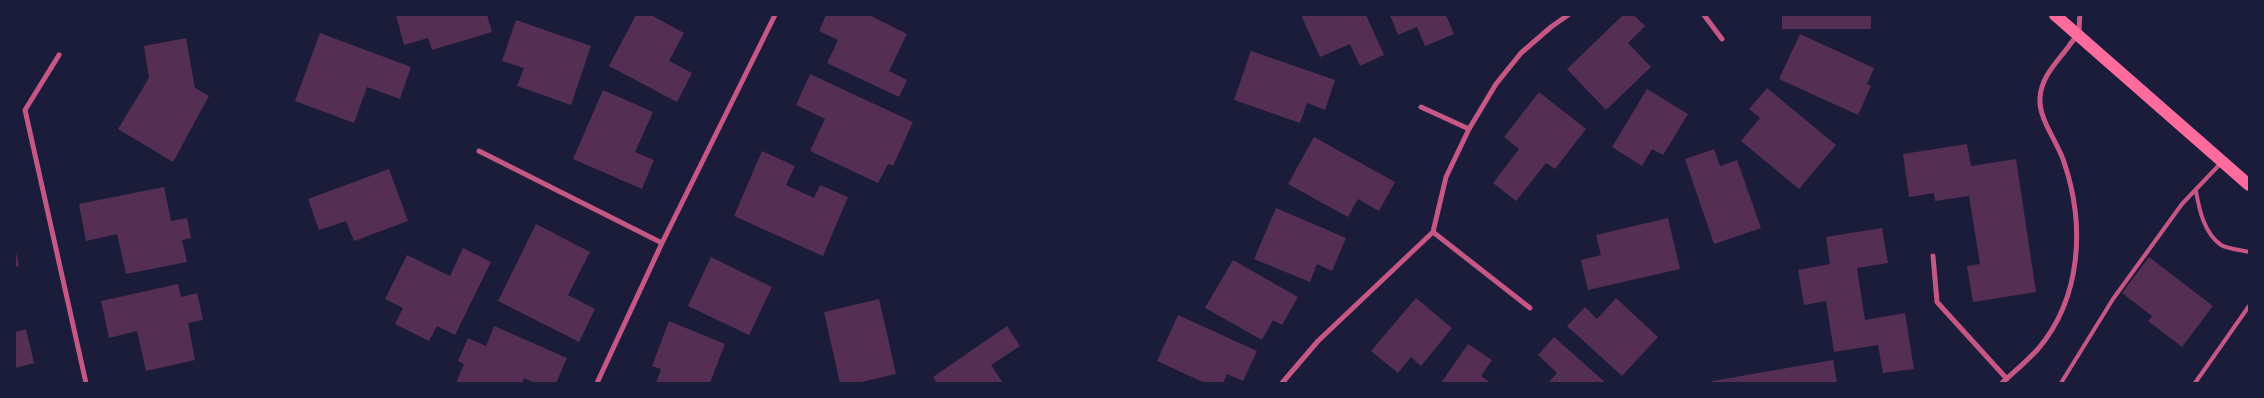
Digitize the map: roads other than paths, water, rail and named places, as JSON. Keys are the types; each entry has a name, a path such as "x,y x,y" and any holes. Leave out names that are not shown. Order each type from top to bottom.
{"main road":[{"path":"2055,15 2249,185"}],"street":[{"path":"597,383 662,243 775,15"},
{"path":"1282,383 1318,341 1432,232 1446,176 1469,129 1496,84 1521,54 1551,27 1568,15"},
{"path":"1704,15 1722,39"},
{"path":"2002,383 2038,348 2060,315 2074,279 2078,239 2074,200 2064,162 2042,113 2040,101 2041,88 2046,76 2078,34 2080,15"},
{"path":"59,55 24,110 86,383"},
{"path":"1421,107 1469,129"},
{"path":"479,151 662,243"},
{"path":"1432,232 1530,308"},
{"path":"1933,256 1937,302 2007,379"}],"lane":[{"path":"2061,383 2113,299 2182,204 2222,161"},
{"path":"2196,191 2200,211 2208,231 2222,245 2249,252"},
{"path":"2195,383 2249,306"}]}
